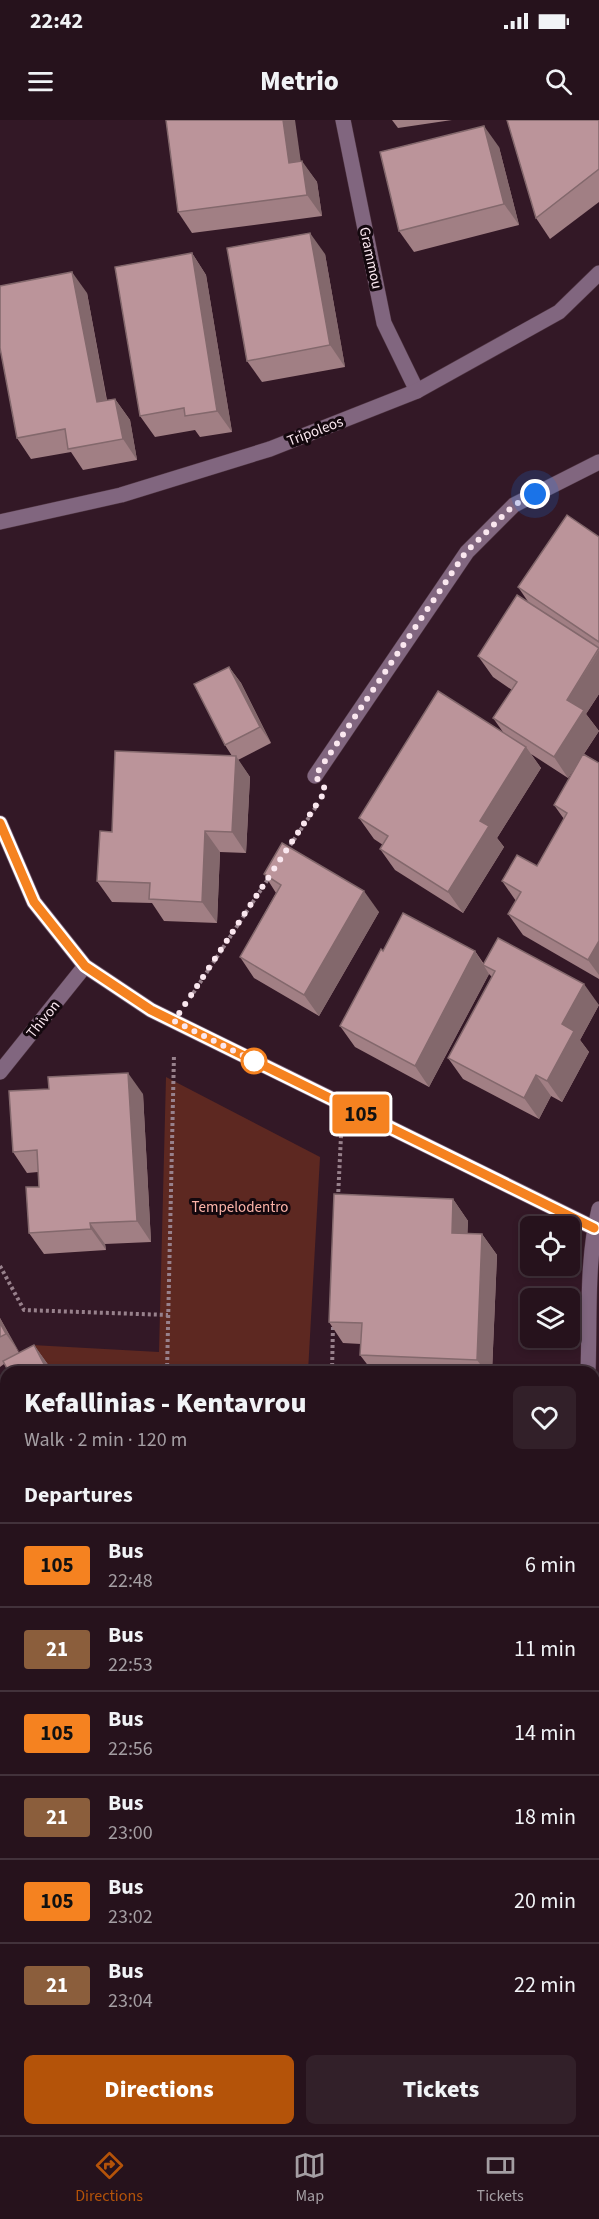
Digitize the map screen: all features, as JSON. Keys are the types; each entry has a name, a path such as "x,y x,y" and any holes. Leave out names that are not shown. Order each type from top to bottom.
{"street":[{"name":"Grammou","path":"343,120 384,323 417,391"},
{"name":"Tripoleos","path":"0,522 121,495 249,455 417,391 559,312 599,273"},
{"path":"315,776 466,552 514,505 599,462"},
{"path":"0,823 34,902 85,966 151,1010 594,1228"},
{"name":"Thivon","path":"0,1072 85,966"},
{"path":"588,1366 594,1228 599,1209"}],"path":[{"path":"282,858 326,790 315,776"},
{"path":"167,1366 174,1021 276,867"},
{"path":"338,1209 342,1105"},
{"path":"0,1266 24,1310 168,1315"},
{"path":"332,1366 334,1314"}],"green space":[{"name":"Tempelodentro","path":"166,1077 320,1157 308,1366 45,1366 32,1345 159,1352"}],"building":[{"path":"166,120 283,120 289,163 302,161 307,195 178,212"},
{"path":"507,120 599,120 599,169 536,218"},
{"path":"484,126 504,204 399,231 380,152"},
{"path":"310,233 330,345 247,361 227,248"},
{"path":"192,253 217,411 185,416 184,408 140,416 115,267"},
{"path":"72,272 97,402 115,399 123,439 68,449 65,429 17,438 0,348 0,286"},
{"path":"567,515 599,537 599,642 518,587"},
{"path":"517,595 599,648 567,700 584,710 554,757 493,718 517,682 478,656"},
{"path":"229,667 260,727 225,745 194,684"},
{"path":"438,691 526,747 480,821 489,826 448,892 380,849 388,836 359,818"},
{"path":"115,751 236,756 232,832 205,831 202,902 149,899 150,883 97,881 100,831 112,832"},
{"path":"583,754 599,763 599,941 588,960 508,914 521,892 502,881 517,855 537,866 567,813 554,805"},
{"path":"282,843 364,891 304,995 240,957 281,885 264,874"},
{"path":"403,913 475,951 415,1066 340,1026"},
{"path":"498,938 584,984 562,1024 574,1031 547,1081 536,1075 524,1098 448,1058 495,971 483,965"},
{"path":"128,1073 137,1221 90,1223 91,1229 29,1233 26,1187 39,1187 37,1150 13,1152 9,1091 49,1089 48,1077"},
{"path":"334,1194 453,1199 452,1233 482,1234 477,1360 360,1355 362,1323 329,1322"},
{"path":"0,1323 6,1334 0,1337"},
{"path":"34,1345 45,1366 6,1366 3,1361"}],"bus line":[{"name":"105","path":"0,823 34,902 85,966 151,1010 594,1228"}],"route":[{"path":"254,1061 258,1063 174,1021 326,790 315,776 466,552 514,505 535,494"}]}
